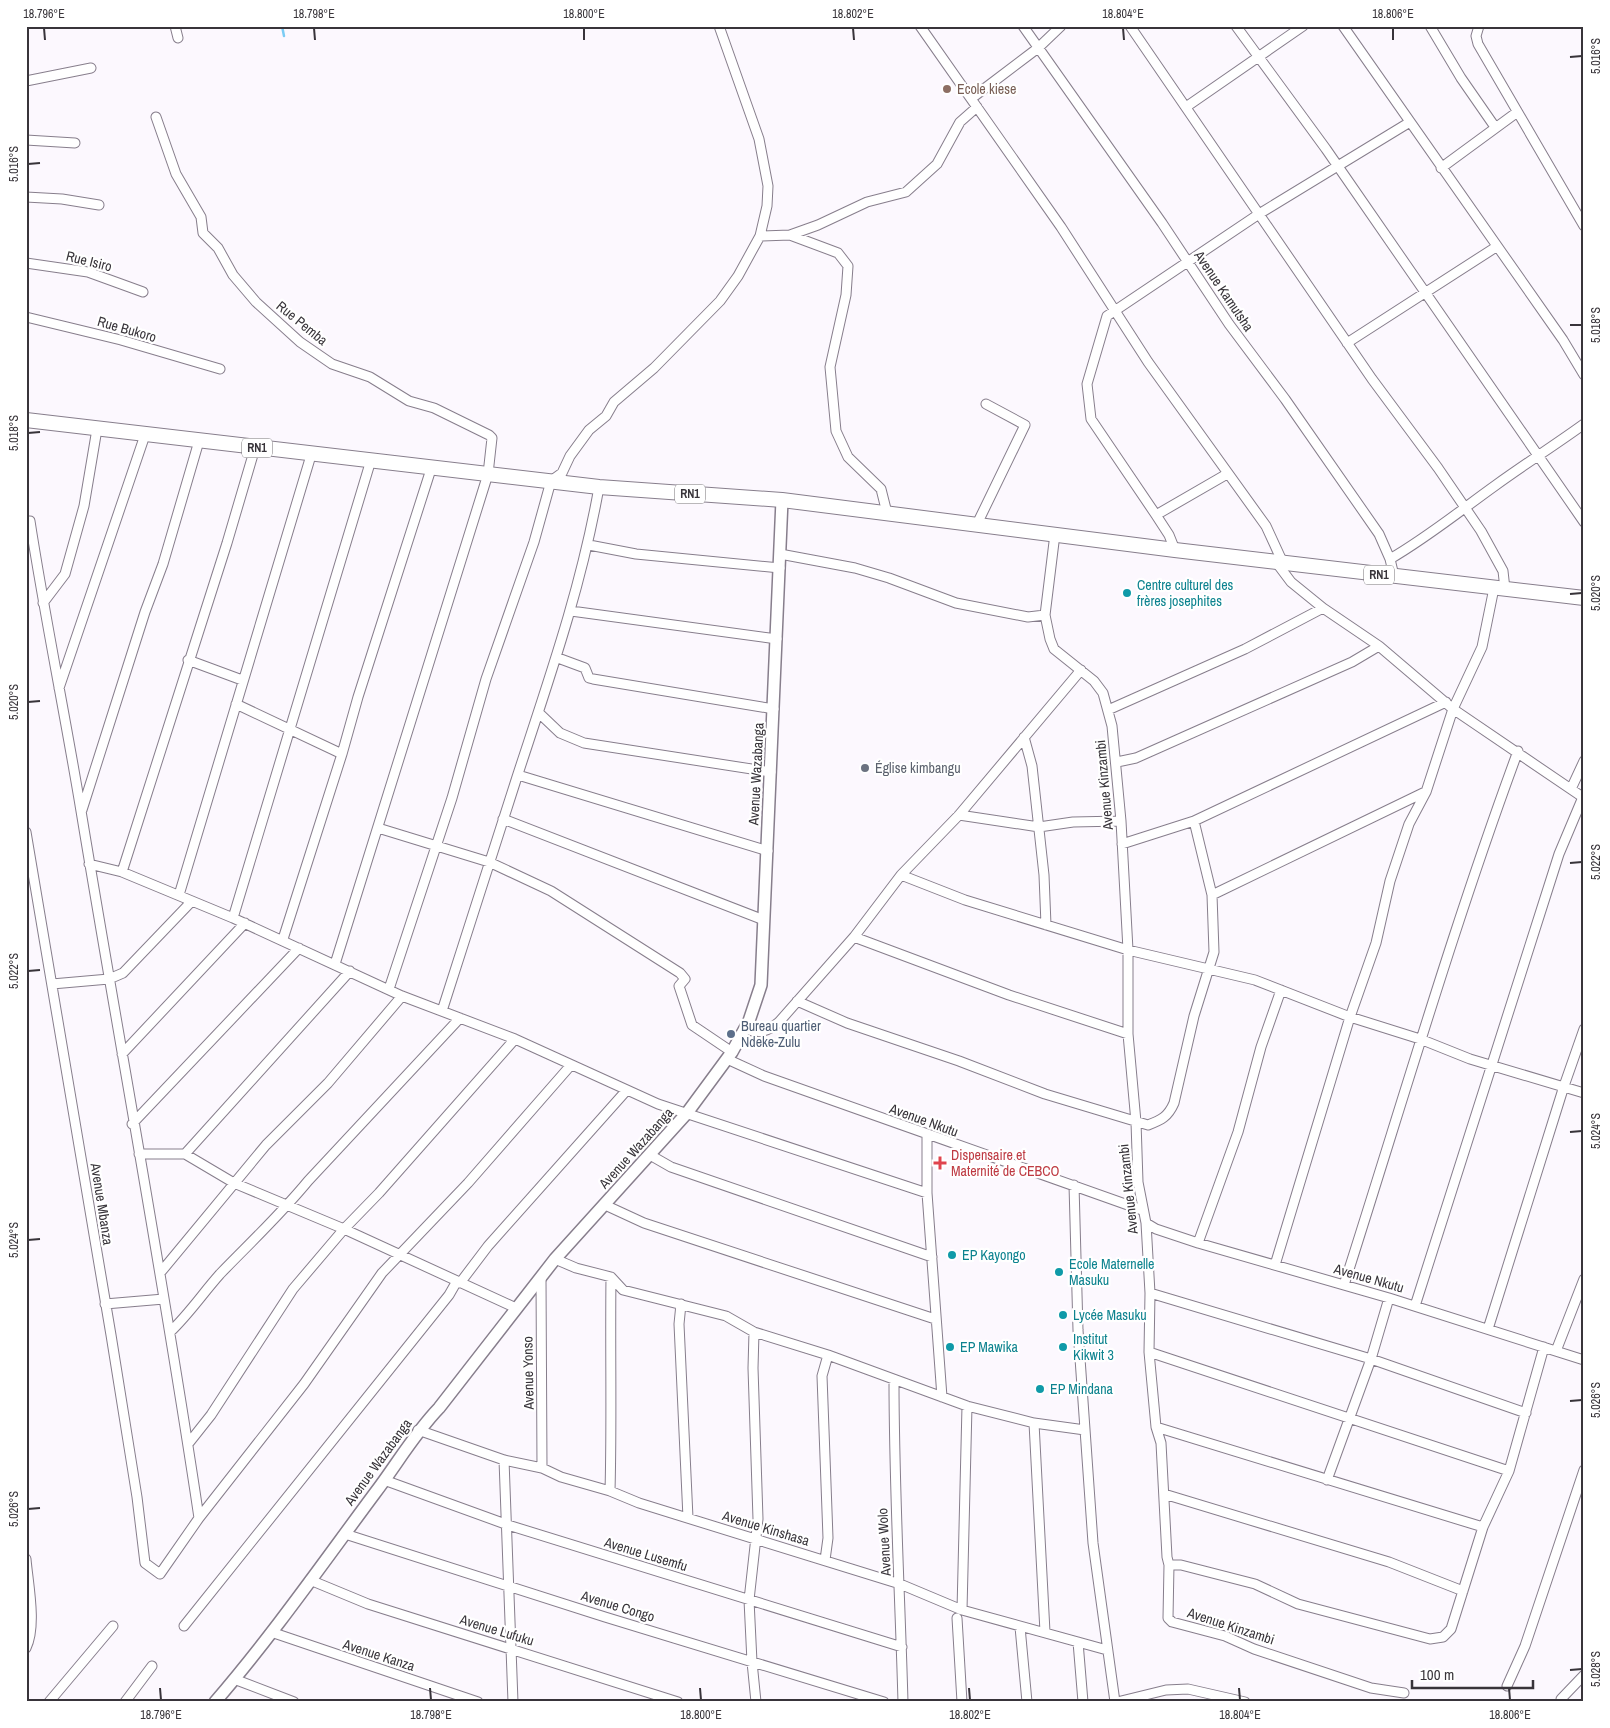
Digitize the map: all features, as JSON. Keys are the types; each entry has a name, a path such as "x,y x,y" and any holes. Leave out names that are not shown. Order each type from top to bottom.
{"highway":[{"name":"RN1","path":"26,420 599,487 782,500 1174,550 1584,598"}],"main road":[{"name":"Avenue Wazabanga","path":"215,1702 310,1580 384,1480 418,1430 439,1408 555,1259 688,1113 729,1056 745,1029 761,985 782,500"}],"street":[{"path":"174,26 178,38"},
{"path":"388,989 437,845 486,679 534,542 551,481 562,474 570,456 589,430 606,416 614,402 654,368 720,301 738,276 760,236 767,206 768,186 759,139 719,26"},
{"path":"920,26 972,98 1227,474 1266,526 1279,562 1291,582 1323,608 1379,646 1453,709 1583,797 1559,854 1416,1306"},
{"name":"Avenue Kamutsha","path":"1023,26 1229,324 1285,399 1379,534 1390,558 1394,576"},
{"path":"972,98 1038,48 1061,26"},
{"path":"1130,26 1258,214 1438,468 1496,557 1503,571 1482,647 1453,709 1426,792 1409,824 1390,881 1376,943 1350,1017 1275,1265"},
{"path":"1236,26 1326,149 1584,522"},
{"path":"1186,107 1303,26"},
{"path":"1343,26 1496,247 1563,340 1584,375"},
{"path":"1430,26 1460,78 1495,128"},
{"path":"1479,26 1476,36 1478,44 1516,113 1584,226"},
{"path":"26,81 91,68"},
{"path":"760,236 790,235 818,225 867,202 906,192 936,164 960,122 977,107"},
{"path":"1441,168 1516,113"},
{"name":"Rue Pemba","path":"156,117 176,174 201,217 203,233 218,248 233,275 256,302 300,342 332,364 370,377 409,401 434,408 489,435 492,443 488,474"},
{"path":"1174,550 1169,535 1091,419 1086,384 1107,316 1258,214 1410,122"},
{"path":"26,140 75,143"},
{"path":"26,197 62,199 99,205"},
{"path":"790,235 838,253 848,266 846,295 830,367 836,431 848,456 881,489 887,513"},
{"path":"1348,343 1496,247"},
{"name":"Rue Isiro","path":"26,263 88,272 143,292"},
{"name":"Rue Bukoro","path":"26,317 121,340 220,369"},
{"path":"977,524 1025,425 986,404"},
{"path":"1390,558 1418,543 1584,424"},
{"path":"43,603 64,574 84,506 97,429"},
{"path":"59,688 145,435"},
{"path":"81,812 145,612 163,564 198,441"},
{"path":"122,872 188,660 227,543 255,448"},
{"path":"178,895 312,452"},
{"path":"233,918 288,728 371,460"},
{"path":"283,940 432,466"},
{"path":"335,964 488,474"},
{"path":"1156,515 1227,474"},
{"path":"442,1011 503,819 558,658 589,545 599,487"},
{"path":"26,521 30,521 81,812 132,1124 170,1332 199,1518"},
{"name":"Avenue Kinzambi","path":"1055,534 1045,615 1050,639 1054,649 1094,681 1103,693 1108,710 1116,762 1128,950 1128,1034 1136,1122 1138,1182 1146,1223 1150,1293 1149,1352 1156,1427 1161,1443 1169,1565 1168,1618 1172,1622 1225,1636 1254,1649 1371,1688 1404,1693"},
{"path":"589,545 636,554 780,568"},
{"path":"780,554 889,578 956,603 1028,617 1045,615"},
{"path":"1108,710 1244,649 1323,608"},
{"path":"571,611 777,639"},
{"path":"1116,762 1136,758 1352,662 1379,646"},
{"path":"558,658 585,668 589,678 593,679 774,709"},
{"path":"188,660 242,680"},
{"path":"745,1029 758,1033 769,1030 797,1001 854,937 901,875 959,815 1081,670"},
{"path":"1122,844 1194,821 1446,702"},
{"path":"236,704 342,754"},
{"path":"539,712 560,733 584,743 771,772"},
{"path":"1024,737 1032,766 1039,827 1046,925"},
{"path":"1344,1286 1420,1038 1489,831 1518,752"},
{"path":"1571,788 1584,761"},
{"path":"518,775 768,851"},
{"path":"1212,895 1426,792"},
{"path":"959,815 1039,827 1073,822 1121,821"},
{"path":"503,819 764,920"},
{"path":"797,1001 847,1023 959,1061 1044,1094 1148,1125 1162,1120 1169,1114 1174,1103 1194,1016 1214,952 1212,895 1194,821"},
{"path":"378,828 489,862"},
{"name":"Avenue Mbanza","path":"26,832 106,1304 137,1497 145,1563 160,1574 199,1518"},
{"name":"Avenue Nkutu","path":"489,862 551,891 680,973 685,980 679,986 692,1024 729,1056 764,1076 1142,1210"},
{"path":"89,864 122,872 245,923 402,996 515,1039 626,1091 680,1112 688,1113 927,1193"},
{"path":"901,875 965,900 1128,950 1208,971 1246,978 1350,1017 1420,1038 1470,1059 1584,1093"},
{"path":"52,984 109,979 123,973 192,901"},
{"path":"122,1054 245,923"},
{"path":"854,937 1009,995 1128,1034"},
{"path":"132,1124 299,948"},
{"path":"184,1154 350,971"},
{"path":"1198,1242 1238,1132 1262,1047 1281,990"},
{"path":"160,1273 266,1145 328,1083 402,996"},
{"path":"170,1332 187,1316 208,1288 288,1205 308,1181 460,1018"},
{"path":"1488,1330 1564,1086 1584,1029"},
{"path":"188,1444 211,1415 293,1289 344,1229 380,1193 515,1039"},
{"path":"199,1518 304,1384 382,1273 400,1256 571,1064"},
{"path":"184,1626 458,1282 626,1091"},
{"path":"927,1135 927,1193 942,1396"},
{"path":"139,1154 184,1154 234,1183 344,1229 516,1308"},
{"path":"650,1155 672,1167 932,1257"},
{"path":"1074,1185 1078,1330 1093,1543 1116,1702 1166,1690 1188,1689 1245,1702"},
{"path":"605,1205 644,1223 935,1318"},
{"name":"Avenue Nkutu","path":"1146,1223 1156,1229 1416,1306 1584,1360"},
{"path":"555,1259 576,1268 611,1277 614,1283 623,1290 681,1304 706,1313 726,1316 754,1332 828,1355 967,1406 1034,1424 1085,1430"},
{"path":"610,1491 612,1406 610,1343 611,1277"},
{"name":"Avenue Yonso","path":"541,1278 542,1468"},
{"path":"1556,1351 1584,1279"},
{"path":"1150,1293 1371,1359 1526,1413"},
{"path":"1327,1480 1371,1359 1389,1298"},
{"path":"106,1304 164,1299"},
{"path":"681,1304 679,1324 688,1518"},
{"path":"754,1332 752,1368 758,1519 750,1600 752,1662 756,1702"},
{"path":"1169,1565 1181,1565 1255,1584 1298,1604 1430,1639 1442,1637 1451,1629 1483,1526 1509,1471 1544,1347"},
{"path":"1149,1352 1509,1471"},
{"path":"825,1560 828,1538 822,1376 828,1355"},
{"name":"Avenue Wolo","path":"894,1380 894,1473 900,1584 903,1702"},
{"path":"962,1702 959,1614 967,1406"},
{"path":"1034,1424 1045,1632"},
{"path":"1156,1427 1483,1526"},
{"name":"Avenue Kinshasa","path":"418,1430 504,1460 542,1468 561,1477 610,1491 755,1540 900,1584 959,1614 1045,1632 1108,1650"},
{"path":"504,1460 508,1525 508,1587 513,1702"},
{"path":"1507,1686 1528,1638 1584,1470"},
{"name":"Avenue Lusemfu","path":"384,1480 508,1525 902,1647"},
{"path":"1164,1494 1389,1562 1463,1591"},
{"name":"Avenue Congo","path":"344,1534 508,1587 884,1702"},
{"path":"26,1558 31,1639 26,1648"},
{"name":"Avenue Lufuku","path":"310,1580 368,1604 678,1702"},
{"path":"49,1702 113,1626"},
{"path":"1020,1627 1027,1702"},
{"name":"Avenue Kanza","path":"271,1632 478,1702"},
{"path":"1078,1642 1083,1702"},
{"path":"126,1702 152,1666"},
{"path":"1561,1699 1584,1675"},
{"path":"234,1680 294,1702"}],"waterway":[{"path":"282,26 284,36"}],"place":[{"name":"Ecole kiese","path":"947,89"},
{"name":"Centre culturel des frères josephites","path":"1127,593"},
{"name":"Église kimbangu","path":"865,768"},
{"name":"Bureau quartier Ndeke-Zulu","path":"731,1034"},
{"name":"Dispensaire et Maternité de CEBCO","path":"940,1163"},
{"name":"EP Kayongo","path":"952,1255"},
{"name":"Ecole Maternelle Masuku","path":"1059,1272"},
{"name":"Lycée Masuku","path":"1063,1315"},
{"name":"EP Mawika","path":"950,1347"},
{"name":"Institut Kikwit 3","path":"1063,1347"},
{"name":"EP Mindana","path":"1040,1389"}]}
